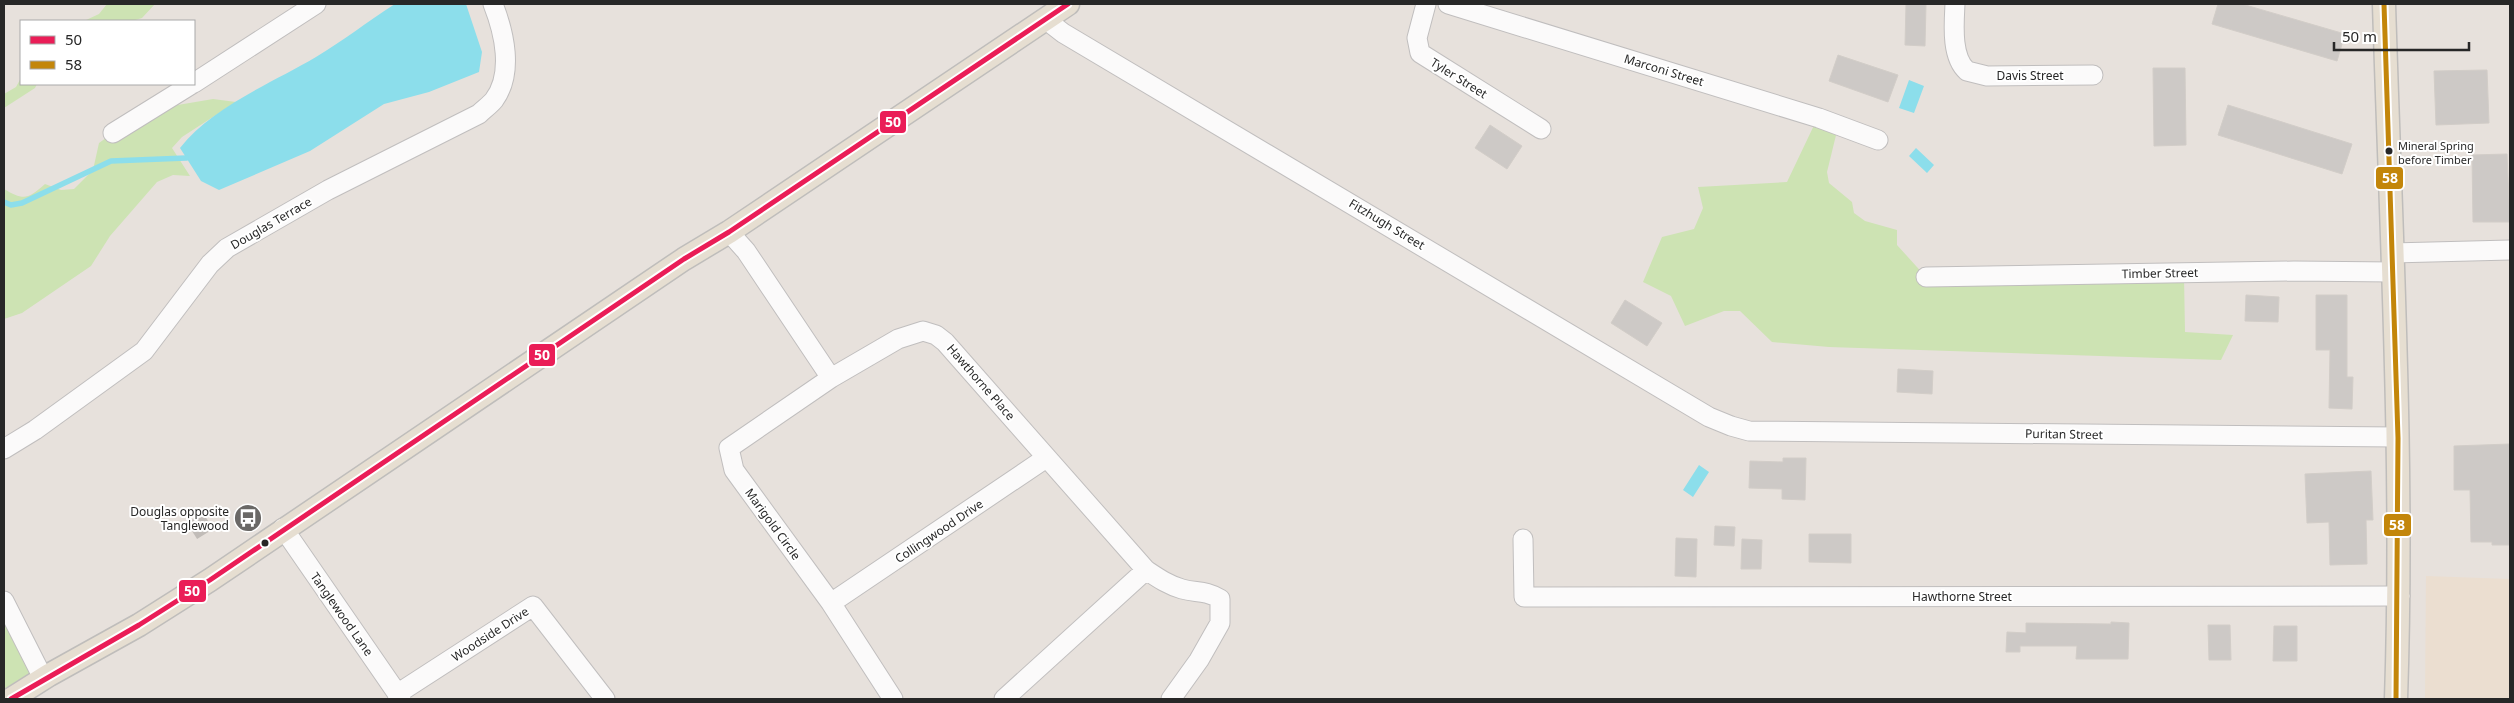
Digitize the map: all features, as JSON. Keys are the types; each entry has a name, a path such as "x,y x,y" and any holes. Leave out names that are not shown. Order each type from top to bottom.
{"main road":[{"path":"10,699 44,678 139,626 283,528 317,508 684,259 729,232 1068,4"},
{"path":"2384,4 2393,262 2400,596 2396,699"}],"street":[{"path":"195,82 316,4"},
{"name":"Douglas Terrace","path":"4,449 35,430 144,351 210,264 227,248 328,190 480,114 494,99 504,72 505,52 502,26 493,4"},
{"name":"Tyler Street","path":"1426,4 1417,38 1420,53 1541,129"},
{"name":"Marconi Street","path":"1448,4 1819,118 1878,140"},
{"name":"Davis Street","path":"1955,4 1956,47 1959,60 1967,71 1987,76 2093,75"},
{"name":"Fitzhugh Street","path":"1045,19 1072,38 1641,377 1709,417 1731,426"},
{"path":"113,133 190,85"},
{"path":"729,232 746,251 831,378"},
{"name":"Timber Street","path":"1926,277 2294,271 2510,250"},
{"name":"Hawthorne Place","path":"831,378 898,339 923,331 936,335 945,342 1146,570 1165,583 1184,589 1209,592 1220,599 1220,623 1200,660 1171,699"},
{"name":"Marigold Circle","path":"831,378 729,448 734,470 831,603 893,699"},
{"name":"Puritan Street","path":"1731,426 1749,431 2397,437"},
{"name":"Collingwood Drive","path":"831,603 1046,458"},
{"name":"Tanglewood Lane","path":"283,528 399,697"},
{"name":"Hawthorne Street","path":"1523,538 1524,597 2400,596"},
{"path":"1004,699 1146,570"},
{"path":"4,601 44,678"},
{"name":"Woodside Drive","path":"399,697 533,606 605,699"}],"shaded area":[{"path":"2426,576 2510,579 2510,699 2425,699"}],"green space":[{"path":"107,4 155,4 142,18 135,20 86,20 99,14"},
{"path":"20,80 20,85 36,85 35,88 4,108 4,94 16,87"},
{"path":"213,99 236,102 182,137 172,148 190,176 173,175 157,182 110,236 91,266 22,313 4,319 4,189 21,197 26,197 45,184 61,190 74,189 93,170 99,143 113,133 166,107"},
{"path":"1817,119 1838,127 1827,172 1829,183 1852,202 1854,213 1865,221 1897,230 1897,245 1926,277 2184,276 2185,332 2233,335 2221,360 1829,347 1772,342 1740,311 1724,311 1685,326 1671,296 1643,282 1662,237 1694,229 1703,208 1698,187 1787,182"},
{"path":"4,621 32,672 4,689"}],"water":[{"path":"395,4 466,4 482,52 479,72 429,92 384,104 310,151 219,190 201,181 180,148 193,133 225,108 316,57"},
{"path":"1909,80 1924,86 1914,113 1899,108"},
{"path":"1916,148 1934,165 1927,173 1909,156"},
{"path":"1699,465 1709,472 1693,497 1683,490"}],"building":[{"path":"1906,4 1926,4 1925,46 1905,45"},
{"path":"2218,4 2242,4 2345,34 2337,61 2212,24"},
{"path":"1838,55 1898,75 1888,102 1829,81"},
{"path":"2153,68 2185,68 2186,145 2154,146"},
{"path":"2487,70 2489,123 2436,125 2434,71"},
{"path":"2228,105 2352,144 2342,174 2218,135"},
{"path":"1490,125 1522,146 1507,169 1475,148"},
{"path":"2507,154 2510,222 2473,222 2472,155"},
{"path":"2246,295 2279,297 2278,322 2245,321"},
{"path":"2316,295 2347,295 2347,377 2353,377 2352,409 2329,408 2330,350 2316,350"},
{"path":"1625,300 1662,323 1647,346 1611,323"},
{"path":"1898,369 1933,371 1932,394 1897,392"},
{"path":"2510,444 2510,545 2492,545 2492,542 2471,542 2470,490 2454,490 2454,446"},
{"path":"1783,458 1806,458 1805,500 1782,499 1782,489 1749,488 1750,461 1783,462"},
{"path":"2371,471 2373,520 2366,520 2367,564 2330,565 2329,522 2307,523 2305,474"},
{"path":"1715,526 1735,527 1734,546 1714,545"},
{"path":"1809,534 1851,534 1851,563 1809,562"},
{"path":"1676,538 1697,539 1696,577 1675,576"},
{"path":"1742,539 1762,540 1761,569 1741,569"},
{"path":"2111,622 2129,623 2128,659 2076,659 2077,646 2020,646 2020,652 2006,652 2007,632 2026,633 2026,623 2111,624"},
{"path":"2208,625 2230,625 2231,660 2209,660"},
{"path":"2274,626 2297,626 2297,661 2273,661"}],"waterway":[{"path":"4,202 11,205 22,203 111,161 186,158"}],"tunnel":[{"path":"192,531 211,519"}],"transit line":[{"name":"50","path":"11,699 139,625 210,580 684,259 729,232 1068,4"},
{"name":"58","path":"2384,4 2398,438 2396,699"}],"place":[{"name":"Mineral Spring before Timber","path":"2389,151"},
{"name":"Douglas opposite Tanglewood","path":"248,518"}]}
